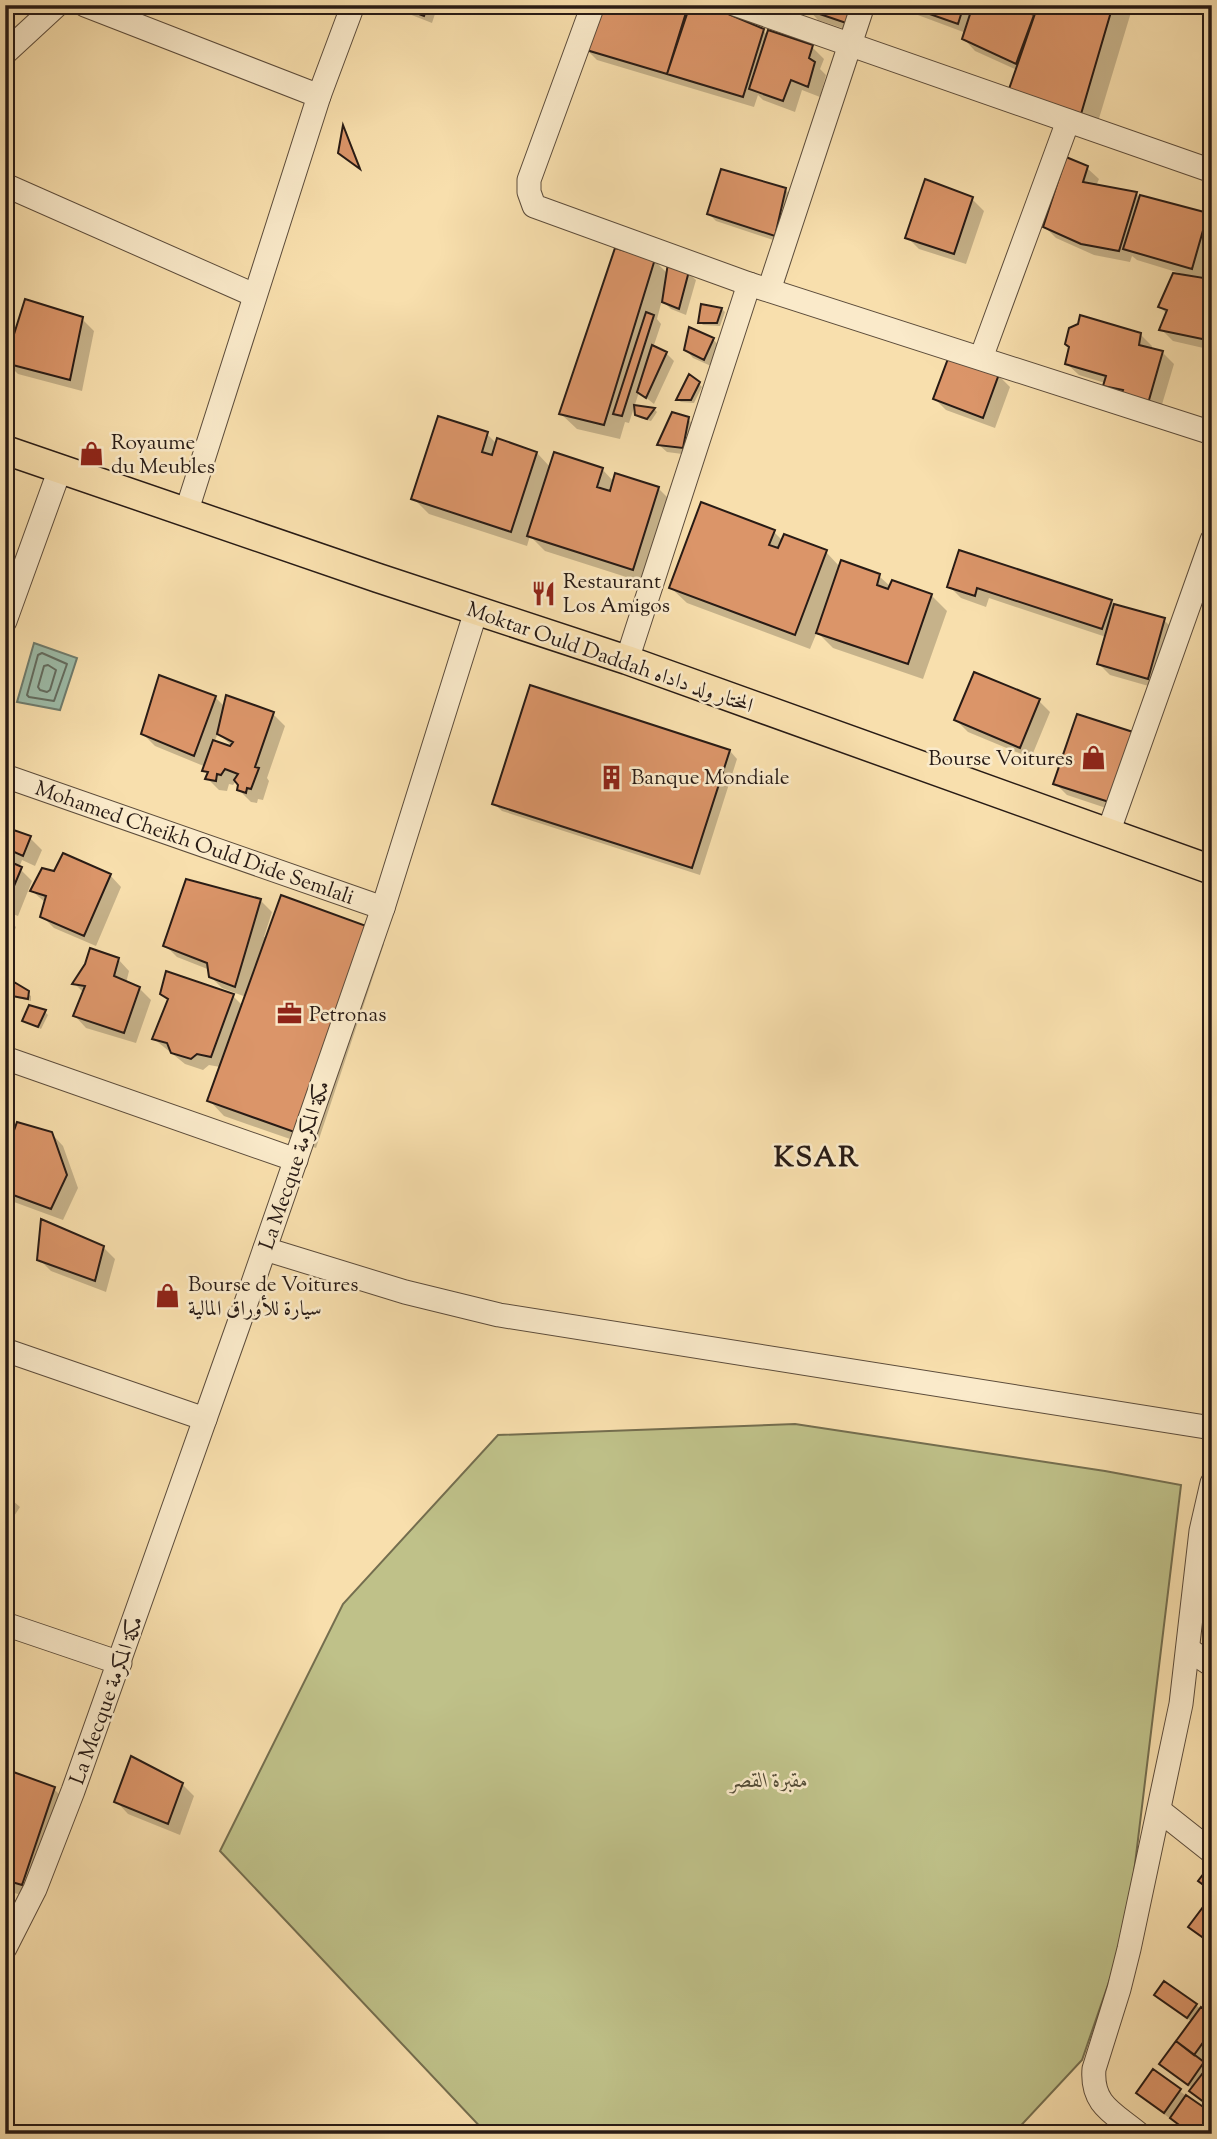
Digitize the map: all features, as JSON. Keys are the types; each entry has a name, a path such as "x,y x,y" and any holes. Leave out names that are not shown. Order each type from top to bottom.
{"main road":[{"name":"Moktar Ould Daddah المختار ولد داداه","path":"5,450 626,660 1212,870"}],"street":[{"path":"5,53 57,5"},
{"path":"85,5 319,96"},
{"path":"186,513 319,96 353,5"},
{"path":"593,5 528,180 534,206 759,287 1212,433"},
{"path":"737,5 1212,171"},
{"path":"626,660 863,5"},
{"path":"981,358 1068,121"},
{"path":"5,186 254,295"},
{"path":"5,621 60,469"},
{"path":"1108,833 1212,540"},
{"name":"La Mecque مكة المكرمة","path":"6,1944 40,1877 120,1663 383,908 476,611"},
{"name":"Mohamed Cheikh Ould Dide Semlali","path":"5,776 383,908"},
{"path":"5,1058 296,1160"},
{"path":"265,1249 405,1292 499,1315 1212,1428"},
{"path":"5,1350 205,1419"},
{"path":"1139,2134 1098,2100 1093,2079 1097,2055 1129,1949 1181,1704 1201,1531 1212,1483"},
{"path":"5,1624 120,1663"},
{"path":"1189,1650 1212,1665"},
{"path":"1159,1810 1212,1852"}],"green space":[{"name":"مقبرة القصر","path":"795,1424 1181,1485 1127,1930 1082,2060 1013,2134 487,2134 220,1851 343,1604 498,1435"}],"water":[{"path":"34,643 77,658 60,710 17,702"}],"building":[{"path":"395,5 428,5 424,16"},
{"path":"598,5 688,6 667,74 583,49"},
{"path":"690,5 707,5 764,29 743,97 667,74"},
{"path":"806,5 859,5 852,25 805,9"},
{"path":"904,5 964,5 958,24"},
{"path":"973,5 1010,5 1034,15 1016,64 962,39"},
{"path":"1038,5 1113,5 1079,121 1008,92"},
{"path":"768,30 813,45 809,58 815,62 808,87 791,80 783,101 749,89"},
{"path":"343,125 360,169 338,153"},
{"path":"1066,157 1088,166 1083,182 1137,192 1119,251 1081,244 1043,227"},
{"path":"721,169 786,188 775,236 707,214"},
{"path":"925,179 973,197 954,254 905,238"},
{"path":"1140,195 1208,213 1192,269 1123,249"},
{"path":"615,248 655,259 604,425 559,414"},
{"path":"668,263 689,271 679,309 662,302"},
{"path":"1173,273 1204,278 1204,285 1212,287 1212,341 1159,330 1167,310 1158,307"},
{"path":"25,299 83,317 70,380 5,363"},
{"path":"701,304 722,308 717,323 698,323"},
{"path":"646,312 654,315 622,416 613,414"},
{"path":"1080,315 1141,333 1139,345 1163,351 1147,407 1120,398 1123,390 1103,386 1106,376 1065,364 1069,347 1065,344 1069,328 1078,324"},
{"path":"689,327 714,338 704,360 684,350"},
{"path":"652,345 667,352 646,398 637,392"},
{"path":"949,356 999,374 983,418 933,399"},
{"path":"689,374 700,382 691,400 676,400"},
{"path":"634,405 655,408 647,419 635,415"},
{"path":"672,412 689,417 683,448 657,445"},
{"path":"438,416 488,432 482,452 492,455 497,438 537,452 511,532 411,499"},
{"path":"554,452 603,468 597,487 610,491 615,473 659,487 633,570 527,536"},
{"path":"701,502 775,530 769,545 778,548 784,534 827,550 795,635 669,588"},
{"path":"959,550 1112,600 1102,629 977,588 975,596 947,587"},
{"path":"841,560 880,574 877,585 888,589 892,580 932,594 908,664 816,633"},
{"path":"1114,604 1165,618 1148,679 1097,664"},
{"path":"974,672 1040,699 1020,748 954,720"},
{"path":"159,675 216,696 194,756 141,734"},
{"name":"Banque Mondiale","path":"530,685 730,750 692,868 492,804"},
{"path":"226,695 274,712 255,767 259,768 251,789 247,788 246,793 237,790 238,785 234,780 238,774 225,769 221,775 217,774 216,781 205,779 208,772 202,771 213,740 230,746 233,742 217,734"},
{"name":"Bourse Voitures","path":"1077,714 1133,732 1109,802 1053,784"},
{"path":"5,827 31,836 23,856 10,850 6,860 22,867 6,905 5,905"},
{"path":"63,853 111,874 84,936 40,917 46,896 30,891 42,868 54,871"},
{"path":"186,879 261,899 235,987 209,977 207,963 163,946"},
{"name":"Petronas","path":"281,895 369,927 300,1134 207,1101"},
{"path":"90,948 119,958 114,976 140,987 124,1033 73,1016 85,986 72,984 85,964"},
{"path":"166,971 234,994 211,1057 197,1054 191,1059 171,1053 167,1043 152,1039 168,999 160,994"},
{"path":"14,982 29,991 28,999 12,996"},
{"path":"29,1005 46,1010 38,1027 22,1021"},
{"path":"17,1122 52,1132 67,1175 51,1209 5,1192 5,1178 10,1164 5,1163 5,1156"},
{"path":"41,1219 104,1246 95,1281 37,1260"},
{"path":"131,1756 183,1783 168,1824 114,1802"},
{"path":"5,1769 55,1787 22,1885 5,1880"},
{"path":"1204,1873 1212,1878 1209,1889 1198,1881"},
{"path":"1212,1895 1212,1944 1188,1927"},
{"path":"1164,1981 1197,2004 1187,2018 1154,1995"},
{"path":"1201,2007 1212,2015 1212,2030 1194,2055 1176,2041"},
{"path":"1176,2041 1204,2062 1188,2085 1159,2064"},
{"path":"1209,2065 1212,2068 1212,2108 1189,2091"},
{"path":"1153,2069 1181,2089 1164,2113 1136,2093"},
{"path":"1186,2095 1212,2113 1212,2121 1202,2134 1191,2134 1170,2118"}],"place":[{"name":"Royaume du Meubles","path":"91,454"},
{"name":"Restaurant Los Amigos","path":"543,593"},
{"name":"Bourse Voitures","path":"1093,758"},
{"name":"Banque Mondiale","path":"611,777"},
{"name":"Petronas","path":"289,1014"},
{"name":"Bourse de Voitures سيارة للأوراق المالية","path":"168,1296"}],"district":[{"name":"KSAR","path":"817,1156"}]}
